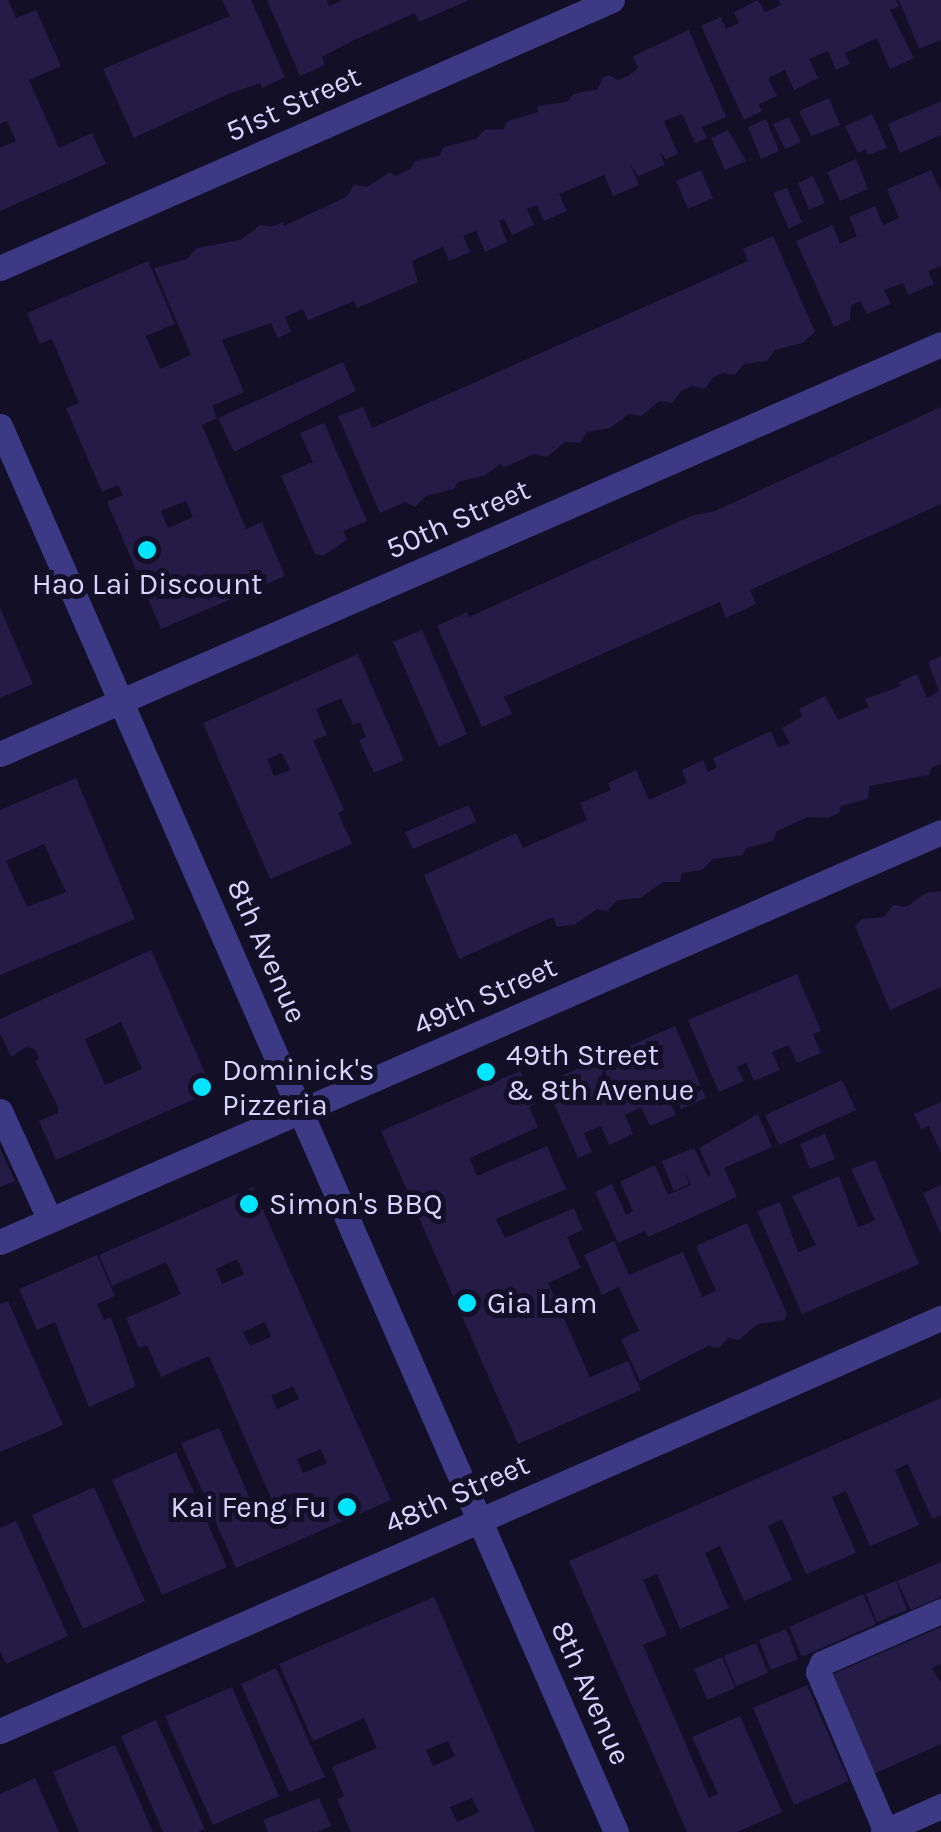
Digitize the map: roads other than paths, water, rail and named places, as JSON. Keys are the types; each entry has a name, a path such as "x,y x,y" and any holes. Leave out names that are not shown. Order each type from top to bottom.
{"street":[{"name":"51st Street","path":"0,268 612,0"},
{"name":"50th Street","path":"0,754 941,344"},
{"name":"8th Avenue","path":"0,426 616,1832"},
{"name":"49th Street","path":"0,1242 941,832"},
{"path":"0,1111 50,1220"},
{"name":"48th Street","path":"0,1730 941,1318"},
{"path":"941,1611 822,1663 818,1672 885,1832 941,1806"}],"place":[{"name":"Hao Lai Discount","path":"147,550"},
{"name":"49th Street & 8th Avenue","path":"486,1072"},
{"name":"Dominick's Pizzeria","path":"202,1087"},
{"name":"Simon's BBQ","path":"249,1204"},
{"name":"Gia Lam","path":"467,1303"},
{"name":"Kai Feng Fu","path":"347,1507"}]}
